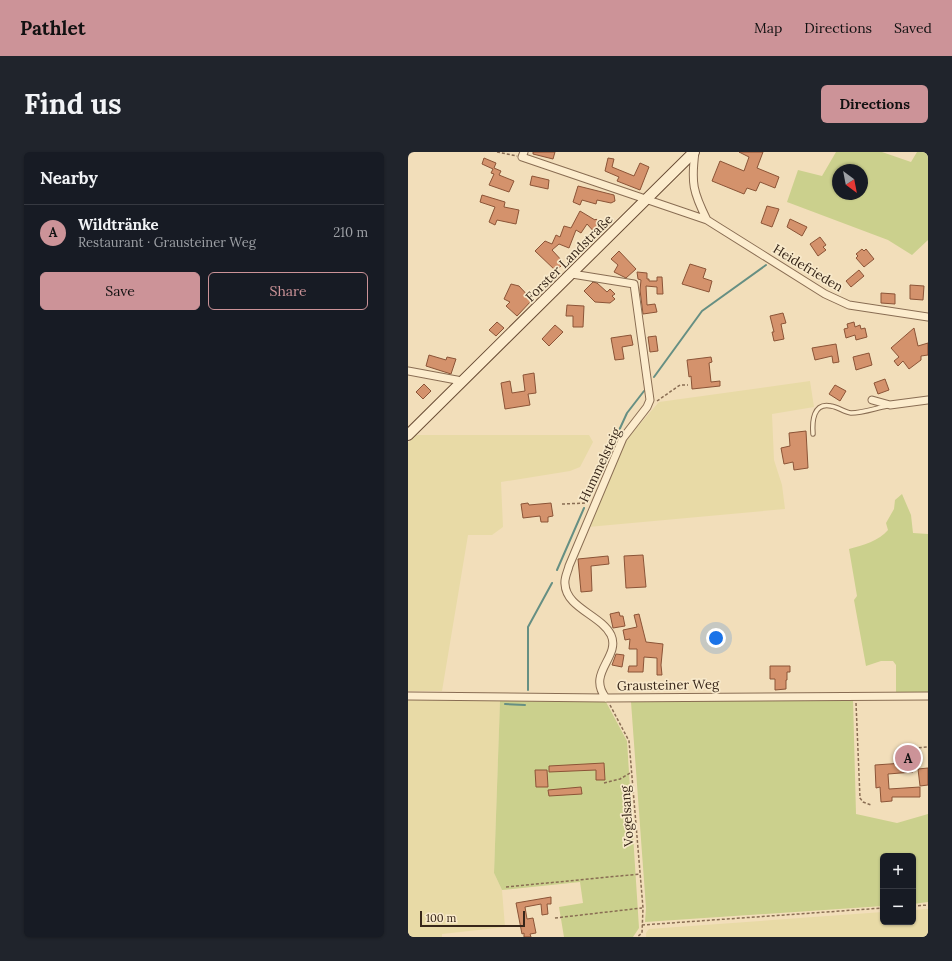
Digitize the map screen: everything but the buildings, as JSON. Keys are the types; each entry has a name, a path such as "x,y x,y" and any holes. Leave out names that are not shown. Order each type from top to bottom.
{"main road":[{"name":"Forster Landstraße","path":"408,434 572,274 694,152"}],"street":[{"path":"694,152 692,186 707,220"},
{"name":"Heidefrieden","path":"523,155 646,200 707,220 825,294 843,302 869,309 928,318"},
{"path":"572,274 634,284 650,400"},
{"path":"408,371 462,381"},
{"name":"Hummelsteig","path":"606,698 600,690 599,677 611,651 611,636 602,624 569,598 564,583 569,566 623,438 650,400"},
{"path":"872,400 890,405 928,400"},
{"name":"Grausteiner Weg","path":"408,696 606,698 856,695 928,696"}],"lane":[{"path":"813,434 812,419 817,409 822,406 832,406 850,413 890,405"}],"path":[{"path":"497,152 523,155"},
{"path":"650,400 657,401 680,385 688,385"},
{"path":"562,504 595,503"},
{"path":"856,695 860,798 863,802 871,805"},
{"name":"Vogelsang","path":"606,698 629,741 643,908 642,933 637,937"},
{"path":"904,759 900,759 900,755 904,749 928,747"},
{"path":"604,783 620,779 632,772"},
{"path":"506,887 640,874"},
{"path":"916,906 928,905"},
{"path":"555,918 643,908"},
{"path":"642,925 880,908"}],"shaded area":[{"path":"810,381 814,407 772,414 774,460 782,485 785,509 588,527 625,441 659,402"},
{"path":"416,435 589,435 593,442 580,467 570,471 501,482 503,527 492,535 468,535 442,691 408,691 408,443"},
{"path":"408,700 500,701 494,873 502,890 505,927 442,934 442,937 408,937"},
{"path":"928,909 928,937 646,937 646,933 649,929 880,912 880,925 916,925 916,910"}],"green space":[{"path":"836,152 882,152 911,162 917,152 928,152 928,240 912,255 888,240 787,202 798,170 822,176"},
{"path":"902,494 911,515 913,533 928,534 928,692 896,692 896,665 893,661 881,661 866,666 854,600 857,596 849,549 875,540 888,530 886,523 894,509 895,500"},
{"path":"853,699 856,814 897,823 928,814 928,902 916,904 916,853 880,853 880,906 645,922 646,908 631,702"},
{"path":"500,701 606,702 627,741 639,928 633,937 564,937 559,907 583,903 580,882 502,890 494,873"}],"waterway":[{"path":"654,377 702,311 766,265"},
{"path":"588,498 627,413 644,391"},
{"path":"557,570 584,508"},
{"path":"528,690 528,627 552,583"},
{"path":"505,704 525,705"}],"place":[{"name":"Wildtränke","path":"908,758"}]}
